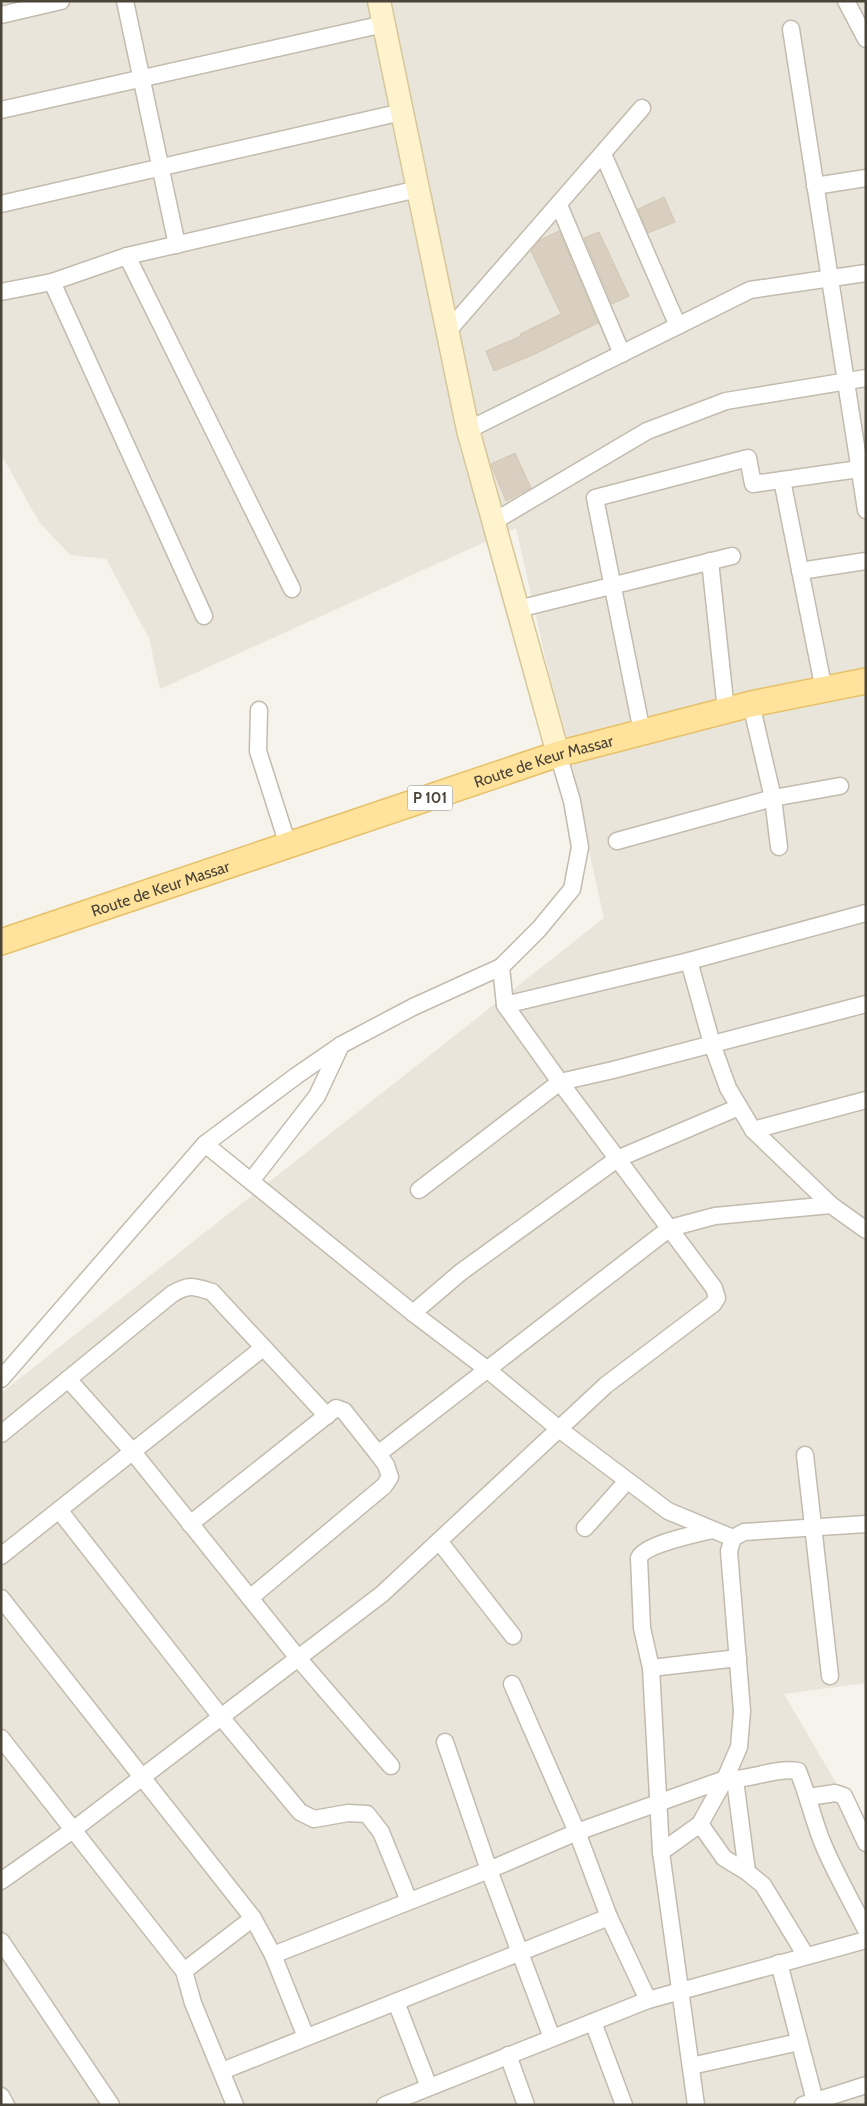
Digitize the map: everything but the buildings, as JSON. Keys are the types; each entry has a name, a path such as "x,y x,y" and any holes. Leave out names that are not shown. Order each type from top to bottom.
{"main road":[{"name":"Route de Keur Massar","path":"1,942 558,754 751,704 866,681"}],"street":[{"path":"1,15 61,1"},
{"path":"125,1 177,245"},
{"path":"1,1379 205,1144 341,1045 413,1007 501,967 539,929 572,889 580,848 572,801 468,430 379,1"},
{"path":"854,5 866,38"},
{"path":"1,110 384,24"},
{"path":"791,28 846,382 863,468 866,510"},
{"path":"448,332 642,108"},
{"path":"1,204 402,112"},
{"path":"603,154 678,326"},
{"path":"815,186 866,178"},
{"path":"1,292 52,282 127,256 418,189"},
{"path":"559,205 622,354"},
{"path":"127,256 292,589"},
{"path":"468,430 750,290 866,273"},
{"path":"52,282 204,616"},
{"path":"493,522 647,431 726,401 866,378"},
{"path":"642,732 595,498 748,458 753,484 863,468"},
{"path":"782,480 824,690"},
{"path":"518,609 732,556"},
{"path":"710,561 726,711"},
{"path":"800,571 866,561"},
{"path":"751,704 773,798 779,847"},
{"path":"259,710 258,751 288,846"},
{"path":"617,840 773,798 840,786"},
{"path":"505,1005 689,961 866,913"},
{"path":"689,961 712,1044 728,1088 753,1130 831,1205 866,1230"},
{"path":"1,1881 73,1830 382,1594 606,1385 713,1304 717,1298 714,1288 560,1082 505,1005 501,967"},
{"path":"419,1190 560,1082 866,1004"},
{"path":"251,1181 317,1096 341,1045"},
{"path":"753,1130 866,1100"},
{"path":"413,1313 460,1272 617,1159 739,1107"},
{"path":"205,1144 413,1313 627,1481 668,1511 733,1538"},
{"path":"378,1454 670,1228 715,1216 831,1205"},
{"path":"1,1434 172,1294 186,1286 212,1292 327,1416"},
{"path":"1,1556 263,1348"},
{"path":"68,1379 133,1452 298,1658 391,1766"},
{"path":"190,1524 336,1408 344,1411 386,1465 390,1477 384,1486 250,1598"},
{"path":"805,1455 830,1676"},
{"path":"585,1528 627,1481"},
{"path":"59,1510 221,1717 300,1812 314,1818 348,1813 367,1814 380,1832 409,1901"},
{"path":"661,1852 700,1824 730,1779 740,1747 742,1711 729,1551 733,1538 744,1532 866,1524"},
{"path":"696,2105 661,1852 651,1668 642,1628 639,1558 641,1553 653,1547 712,1530"},
{"path":"439,1541 514,1636"},
{"path":"1,1598 253,1918 273,1955 306,2038"},
{"path":"651,1668 738,1658"},
{"path":"512,1684 577,1832 609,1917 648,2000"},
{"path":"1,1738 184,1971 193,2003 236,2105"},
{"path":"445,1742 489,1870 552,2038"},
{"path":"273,1955 489,1870 577,1832 658,1802 730,1779 788,1770 798,1771 809,1797 815,1823 824,1846 866,1930"},
{"path":"730,1779 748,1872"},
{"path":"809,1797 835,1793 844,1796 866,1843"},
{"path":"700,1824 711,1836 724,1858 748,1872 763,1885 806,1956"},
{"path":"222,2071 609,1917"},
{"path":"184,1971 253,1918"},
{"path":"385,2105 427,2094 508,2056 648,2000 866,1940"},
{"path":"1,1941 111,2105"},
{"path":"779,1963 800,2042 809,2103 866,2085"},
{"path":"396,2002 427,2094"},
{"path":"593,2022 624,2105"},
{"path":"691,2066 800,2042"},
{"path":"508,2056 526,2105"},
{"path":"1,2096 6,2105"}],"shaded area":[{"path":"1,1 866,1 866,1683 784,1694 866,1834 866,2105 1,2105 1,1393 604,918 516,528 160,689 149,638 106,559 70,555 39,522 1,454"}]}
